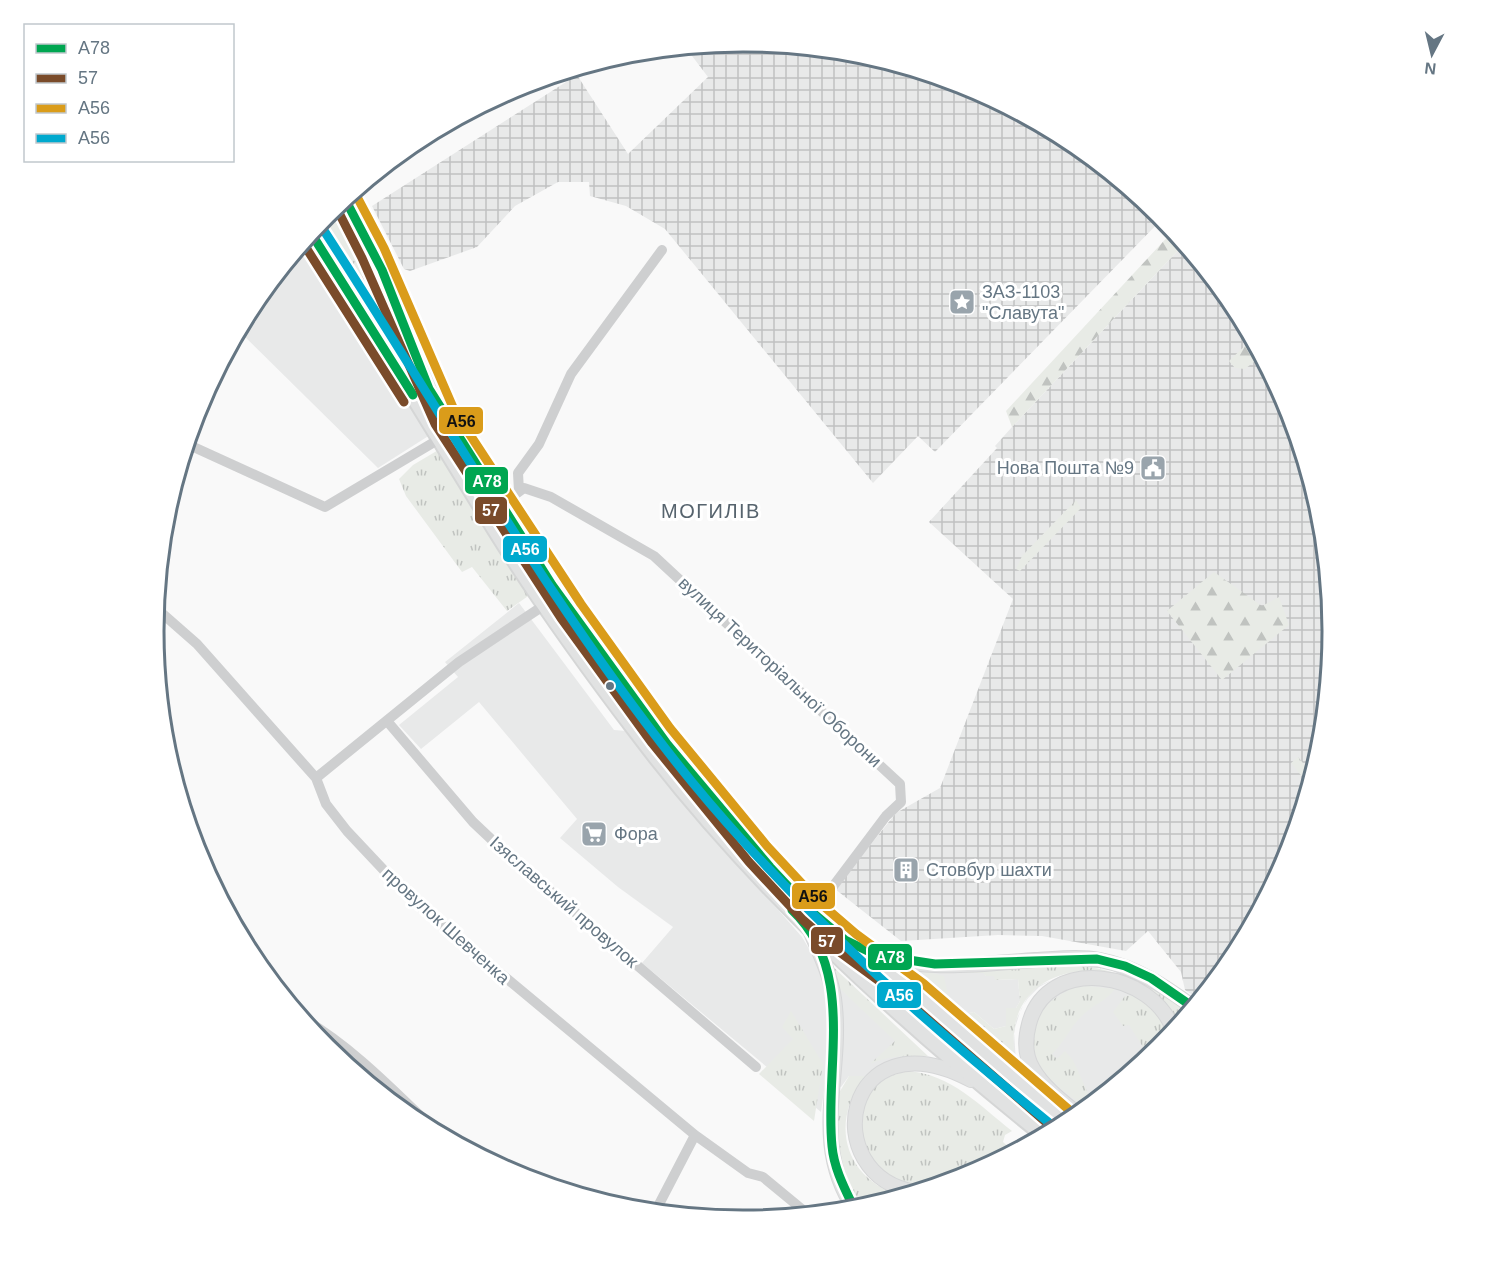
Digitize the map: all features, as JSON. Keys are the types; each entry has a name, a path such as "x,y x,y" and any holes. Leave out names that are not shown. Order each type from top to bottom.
{"highway":[{"path":"349,207 389,287 429,389 501,505 598,652 667,744 762,858 810,920 845,940 917,993 1059,1108 1062,1115"},
{"path":"316,241 441,438 496,530 642,738 704,814 810,920 990,1090 1038,1129"}],"main road":[{"path":"810,920 833,989 835,1055 829,1114 830,1145 837,1171 850,1200"},
{"path":"845,940 876,955 919,963 1097,959 1125,966 1151,978 1187,1002"},
{"path":"1068,1111 1059,1108 1032,1068 1027,1048 1030,1018 1037,1005 1054,988 1085,978 1105,979 1128,985 1154,1001 1169,1022"},
{"path":"902,1188 878,1176 861,1153 854,1129 857,1106 868,1086 884,1070 913,1062 929,1063 955,1072 990,1090"}],"street":[{"path":"501,505 519,491 518,472 539,444 571,374 662,250"},
{"path":"194,447 325,507 441,438"},
{"name":"вулиця Територіальної Оборони","path":"519,491 524,488 551,497 654,556 900,784 901,802 886,816 810,920"},
{"path":"316,778 459,662 546,604"},
{"name":"провулок Шевченка","path":"164,615 197,644 316,778 326,804 347,831 410,898 695,1135 748,1173 763,1177 799,1208"},
{"name":"Ізяславський провулок","path":"387,721 473,822 507,854 756,1067"},
{"path":"334,1041 401,1099"},
{"path":"659,1204 695,1135"}],"shaded area":[{"path":"743,52 819,57 893,72 929,83 999,112 1065,150 1125,196 1155,226 935,452 918,436 873,483 665,229 626,206 590,196 589,182 558,182 515,206 477,247 410,271 404,269 372,206 571,79 578,77 628,154 708,77 691,55"},
{"path":"308,250 430,435 378,468 245,337 284,279"},
{"path":"1178,250 1202,279 1244,342 1278,410 1291,445 1311,519 1321,594 1321,669 1311,744 1291,818 1262,888 1224,953 1193,995 1185,990 1181,972 1148,931 1126,951 1042,936 998,935 901,941 835,889 896,813 940,788 1013,599 929,522 997,448 995,446"},
{"path":"519,603 614,730 626,731 693,813 802,937 825,981 830,1020 829,1055 821,1112 642,963 673,927 618,887 560,838 577,819 479,702 421,749 399,725 458,677 445,662"},
{"path":"1062,964 1101,967 1100,973 1069,974 1052,980 1039,987 1023,1005 1027,998 1038,986 1068,973 1099,971 1100,968 984,973 986,976 995,976 995,980 1018,979 1020,1001 1006,1026 994,1029 974,1012 969,1013 969,1018 1014,1057 1014,1034 1016,1063 946,1005 914,975 912,970"},
{"path":"1107,984 1138,995 1155,1037 1125,1067 1075,1105 1045,1079 1035,1063 1030,1040 1042,1007 1069,986"},
{"path":"837,986 918,1056 886,1062 865,1076 849,1076 841,1087 834,1085"}],"green space":[{"path":"340,216 368,270 407,360 404,361 323,234"},
{"path":"1167,238 1178,250 1012,427 1006,411"},
{"path":"1246,345 1255,361 1245,369 1235,368 1229,361"},
{"path":"440,449 531,594 507,611 472,567 462,572 406,496 399,479 413,465"},
{"path":"1076,500 1081,508 1020,571 1016,569 1022,556"},
{"path":"1214,572 1262,606 1279,597 1289,625 1222,680 1167,611"},
{"path":"1298,757 1306,766 1303,777 1291,763"},
{"path":"829,963 928,1056 906,1056 870,1064 895,1041 837,986"},
{"path":"1080,966 1114,972 1145,984 1182,1008 1174,1018 1160,999 1135,982 1105,973 1076,972 1049,980 1028,997 1016,1023 1015,1058 969,1018 969,1013 974,1012 994,1029 1006,1026 1006,1008 1016,1008 1020,1001 1018,979 995,980 994,976 986,976 983,973 963,973 960,970"},
{"path":"925,971 944,976 948,995 923,973"},
{"path":"1080,985 1115,989 1080,1018 1052,1054 1057,1059 1065,1051 1073,1060 1089,1095 1079,1103 1046,1074 1037,1059 1033,1046 1032,1034 1040,1013 1048,1004 1068,990"},
{"path":"1133,995 1155,1007 1167,1025 1144,1048 1129,1025 1123,1026 1113,1012 1125,996"},
{"path":"791,1011 823,1064 814,1121 759,1074 793,1039 782,1027"},
{"path":"908,1071 924,1073 964,1093 1012,1131 1005,1135 1003,1142 1008,1146 929,1180 910,1186 895,1181 882,1172 864,1145 861,1114 866,1099 875,1086"},
{"path":"849,1076 865,1076 847,1112 848,1147 855,1163 866,1176 890,1192 854,1199 839,1170 833,1103"}],"transit line":[{"name":"A56","path":"358,199 384,248 455,412 581,604 670,728 767,846 820,903 856,934 924,984 1069,1110"},
{"name":"А78","path":"349,207 382,270 429,389 552,585 667,744 770,867 813,913 845,940 876,955 935,964 1097,959 1125,966 1151,978 1187,1003"},
{"name":"57","path":"340,216 362,258 435,424 561,618 652,743 749,862 803,920 841,953 908,1002 1048,1124"},
{"name":"А56","path":"325,232 545,579 641,716 692,782 775,875 864,963 957,1046 1049,1123"},
{"name":"А78","path":"316,241 413,395"},
{"name":"57","path":"308,250 404,402"},
{"name":"А78","path":"792,910 812,934 825,962 831,991 832,1146 838,1171 850,1200"}],"place":[{"name":"ЗАЗ-1103 \"Славута\"","path":"962,302"},
{"name":"Нова Пошта №9","path":"1153,468"},
{"name":"Фора","path":"594,834"},
{"name":"Стовбур шахти","path":"906,870"}],"district":[{"name":"МОГИЛІВ","path":"711,511"}]}
